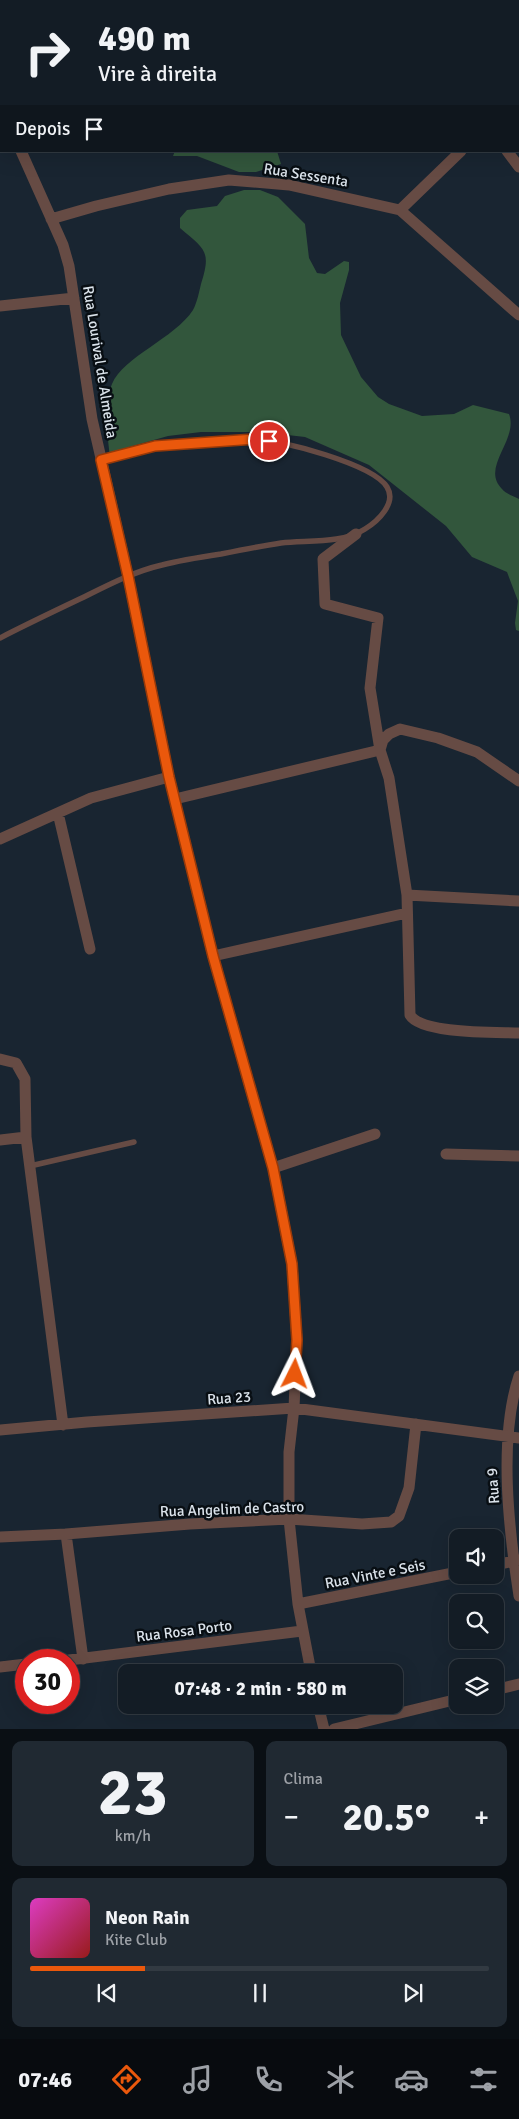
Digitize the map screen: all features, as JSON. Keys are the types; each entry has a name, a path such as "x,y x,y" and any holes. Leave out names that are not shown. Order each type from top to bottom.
{"street":[{"name":"Rua Lourival de Almeida","path":"21,152 70,266 92,419 128,576 169,777 213,956 273,1168 292,1264 297,1340 294,1408 289,1452 288,1519 298,1604 309,1664"},
{"path":"400,210 460,152"},
{"path":"507,152 519,167"},
{"name":"Rua Sessenta","path":"51,219 96,206 229,180 289,184 400,210 519,315"},
{"path":"0,306 74,298"},
{"path":"356,534 323,560 325,604 378,618 370,688 380,750 389,778 407,895 408,1006 411,1018 430,1027 519,1033"},
{"path":"380,750 383,740 388,734 400,729 409,730 477,752 512,774 519,781"},
{"path":"175,800 380,750"},
{"path":"0,839 91,798 169,777"},
{"path":"58,813 90,949"},
{"path":"407,895 519,901"},
{"path":"213,956 407,913"},
{"path":"0,1058 16,1063 26,1079 26,1137 63,1425"},
{"path":"273,1168 375,1134"},
{"path":"0,1140 26,1137"},
{"path":"446,1154 519,1156"},
{"name":"Rua 9","path":"519,1376 514,1392 513,1438 506,1453 519,1596"},
{"name":"Rua 23","path":"0,1430 294,1408 513,1438"},
{"name":"Rua Angelim de Castro","path":"0,1537 288,1519 379,1524 396,1519 402,1510 409,1488 416,1424"},
{"path":"66,1534 83,1659"},
{"name":"Rua Vinte e Seis","path":"298,1604 449,1574"},
{"name":"Rua Rosa Porto","path":"80,1659 302,1631"},
{"path":"0,1667 15,1665"},
{"path":"504,1688 519,1684"},
{"path":"334,1729 449,1701"},
{"path":"320,1714 324,1729"}],"lane":[{"path":"0,638 128,576 161,565 279,543 324,540 356,534 366,528 386,508 391,497 384,482 365,470 322,453 283,443 255,439 155,446 101,460"},
{"path":"30,1166 134,1142"}],"green space":[{"path":"175,152 277,152 281,164 256,172 239,172 197,156 173,156"},
{"path":"244,190 260,190 278,197 305,224 309,258 317,273 325,274 344,261 349,262 349,270 340,303 341,335 361,377 378,397 389,404 422,416 454,414 473,405 509,414 511,424 509,434 497,462 495,472 496,481 502,489 519,499 519,631 516,630 515,623 518,601 507,572 472,557 446,526 369,465 305,437 261,432 201,432 168,436 129,447 110,459 106,412 112,384 127,365 185,320 197,301 206,257 200,246 180,228 180,218 187,210 217,206 225,196"}],"route":[{"path":"269,441 255,439 155,446 101,460 128,576 169,777 213,956 273,1168 292,1264 297,1340 295,1374"}]}
